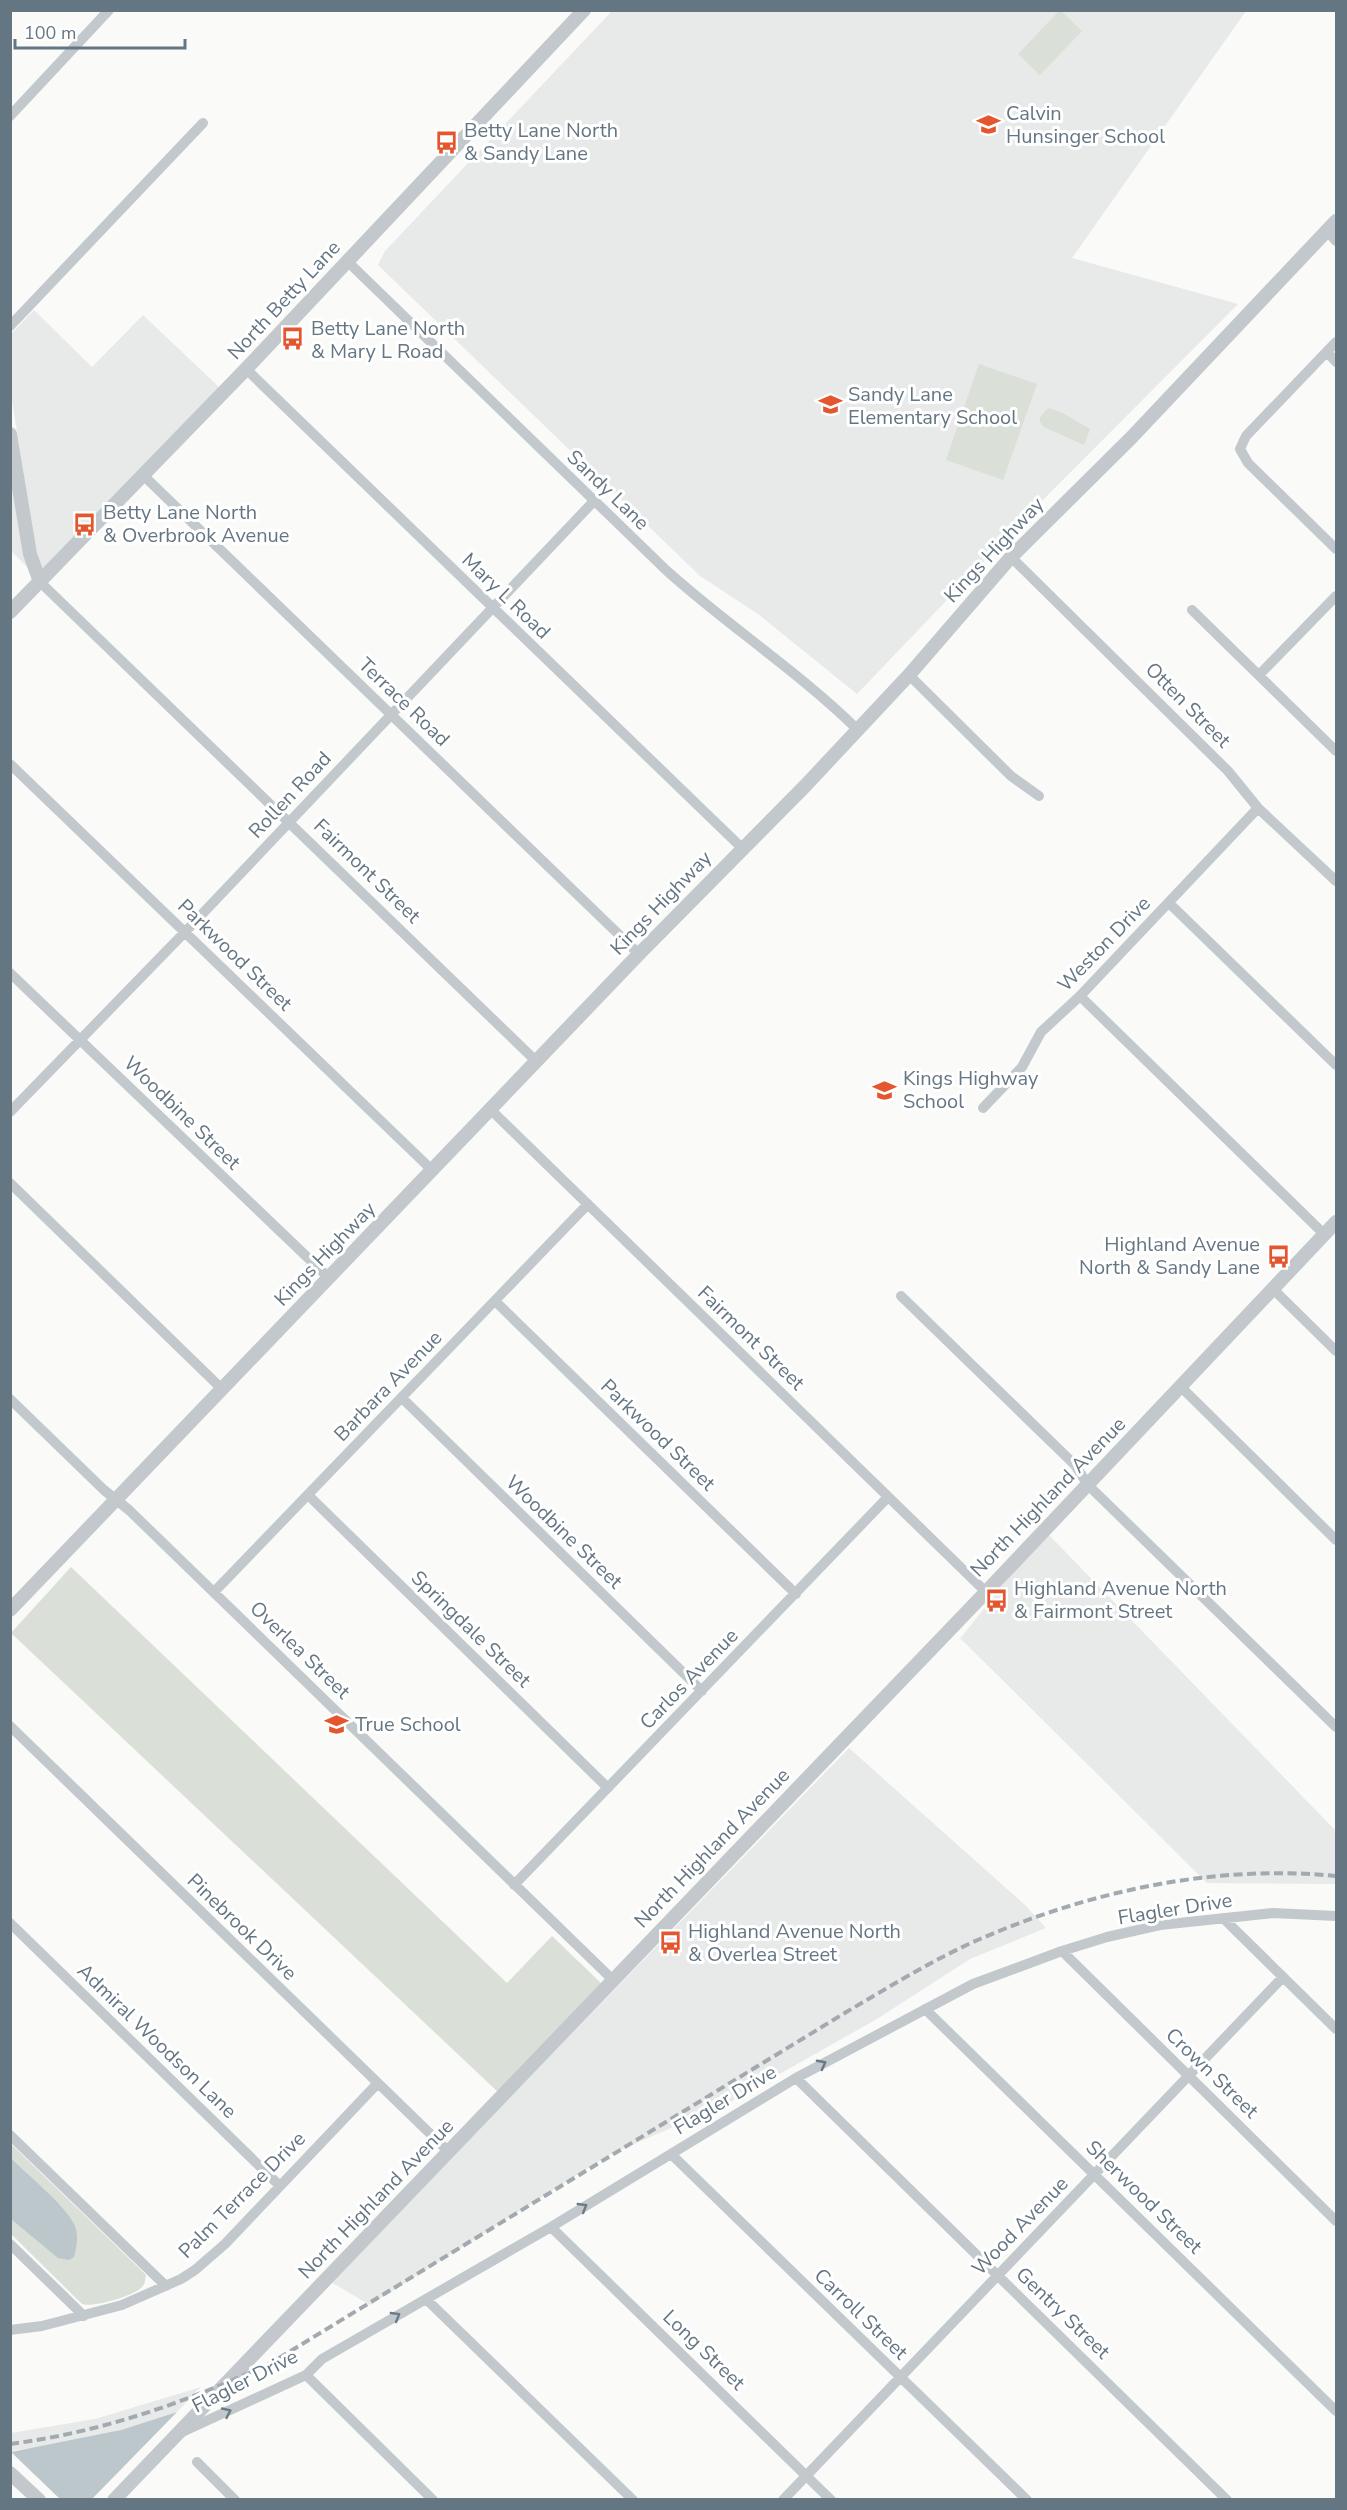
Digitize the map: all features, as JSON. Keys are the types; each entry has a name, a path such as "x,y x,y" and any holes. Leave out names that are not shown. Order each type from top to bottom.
{"street":[{"path":"10,116 109,10"},
{"name":"North Betty Lane","path":"10,612 144,476 584,10"},
{"path":"10,326 203,123"},
{"name":"Kings Highway","path":"10,1610 433,1172 639,954 858,730 1011,557 1331,236 1336,221"},
{"name":"Sandy Lane","path":"347,261 699,600 800,677 858,730"},
{"path":"1336,342 1246,436 1240,449 1248,463 1336,549"},
{"path":"1327,352 1336,362"},
{"name":"Mary L Road","path":"246,369 742,848"},
{"path":"10,434 30,554 40,582"},
{"name":"Terrace Road","path":"144,476 639,954"},
{"name":"Rollen Road","path":"10,1112 185,932 594,501"},
{"name":"Otten Street","path":"1011,557 1228,771 1258,808 1336,881"},
{"name":"Fairmont Street","path":"40,582 537,1062"},
{"path":"1259,675 1336,596"},
{"path":"1192,610 1336,751"},
{"path":"909,675 1011,776 1039,796"},
{"name":"Parkwood Street","path":"10,764 433,1172"},
{"name":"Weston Drive","path":"983,1108 1022,1067 1041,1032 1080,996 1258,808"},
{"path":"1169,903 1336,1065"},
{"name":"Woodbine Street","path":"10,973 329,1278"},
{"path":"1080,996 1325,1234"},
{"name":"Fairmont Street","path":"491,1110 986,1592"},
{"path":"10,1183 223,1390"},
{"name":"Barbara Avenue","path":"214,1592 588,1204"},
{"name":"North Highland Avenue","path":"114,2499 986,1592 1336,1222"},
{"path":"1273,1289 1336,1351"},
{"path":"901,1296 1075,1465 1088,1485 1336,1727"},
{"name":"Parkwood Street","path":"495,1301 796,1594"},
{"path":"1180,1387 1336,1540"},
{"name":"Woodbine Street","path":"402,1398 702,1691"},
{"name":"Overlea Street","path":"10,1399 214,1592 613,1980"},
{"name":"Springdale Street","path":"308,1495 608,1788"},
{"name":"Carlos Avenue","path":"514,1885 888,1497"},
{"name":"Pinebrook Drive","path":"10,1726 449,2152"},
{"name":"Flagler Drive","path":"174,2436 306,2375 322,2359 551,2227 796,2078 974,1984 1062,1951 1107,1937 1160,1925 1274,1913 1336,1916"},
{"path":"1223,1918 1336,2029"},
{"name":"Admiral Woodson Lane","path":"10,1923 279,2185"},
{"name":"Crown Street","path":"1062,1951 1336,2221"},
{"name":"Wood Avenue","path":"783,2499 1283,1977"},
{"name":"Sherwood Street","path":"925,2009 1336,2411"},
{"name":"Gentry Street","path":"796,2078 1227,2499"},
{"name":"Palm Terrace Drive","path":"10,2330 42,2326 122,2305 166,2286 195,2270 211,2257 377,2084"},
{"path":"10,2135 166,2286"},
{"name":"Carroll Street","path":"671,2154 1027,2499"},
{"name":"Long Street","path":"551,2227 831,2499"},
{"path":"10,2244 84,2316"},
{"path":"426,2299 633,2499"},
{"path":"306,2375 433,2499"},
{"path":"197,2462 235,2499"},
{"path":"10,2473 39,2499"}],"shaded area":[{"path":"1060,10 1082,31 1040,75 1018,54"},
{"name":"Sandy Lane Elementary School","path":"612,11 1246,11 1072,258 1238,304 1036,507 857,694 758,614 700,576 378,265 385,251"},
{"path":"34,310 92,367 143,315 220,388 43,571 36,552 11,394 10,335"},
{"path":"979,364 1037,384 1003,480 946,460"},
{"path":"1048,408 1061,412 1090,429 1084,445 1044,427 1040,422 1040,417"},
{"path":"10,474 28,568 11,551"},
{"path":"1048,1534 1336,1831 1336,1884 1207,1883 961,1639 959,1640 1018,1566"},
{"path":"71,1567 507,1983 552,1936 601,1983 498,2092 11,1633"},
{"path":"849,1748 1026,1906 1046,1928 970,1959 877,2019 732,2101 607,2156 370,2305 331,2282"},
{"path":"10,2143 146,2275 141,2288 112,2300 82,2304 11,2234"},
{"path":"11,2158 69,2216 77,2232 74,2257 69,2260 58,2258 11,2219"},
{"path":"201,2387 177,2412 121,2430 71,2442 11,2451 11,2433 95,2419"},
{"path":"177,2412 92,2499 60,2499 11,2452 121,2430"}],"railway":[{"path":"10,2444 78,2432 144,2414 271,2363 848,2011 929,1964 980,1939 1065,1907 1154,1885 1245,1874 1291,1873 1336,1876"}],"place":[{"name":"Calvin Hunsinger School","path":"988,125"},
{"name":"Betty Lane North & Sandy Lane","path":"446,142"},
{"name":"Betty Lane North & Mary L Road","path":"293,339"},
{"name":"Sandy Lane Elementary School","path":"830,405"},
{"name":"Betty Lane North & Overbrook Avenue","path":"85,524"},
{"name":"Kings Highway School","path":"885,1090"},
{"name":"Highland Avenue North & Sandy Lane","path":"1278,1256"},
{"name":"Highland Avenue North & Fairmont Street","path":"996,1600"},
{"name":"True School","path":"337,1724"},
{"name":"Highland Avenue North & Overlea Street","path":"670,1943"}]}
